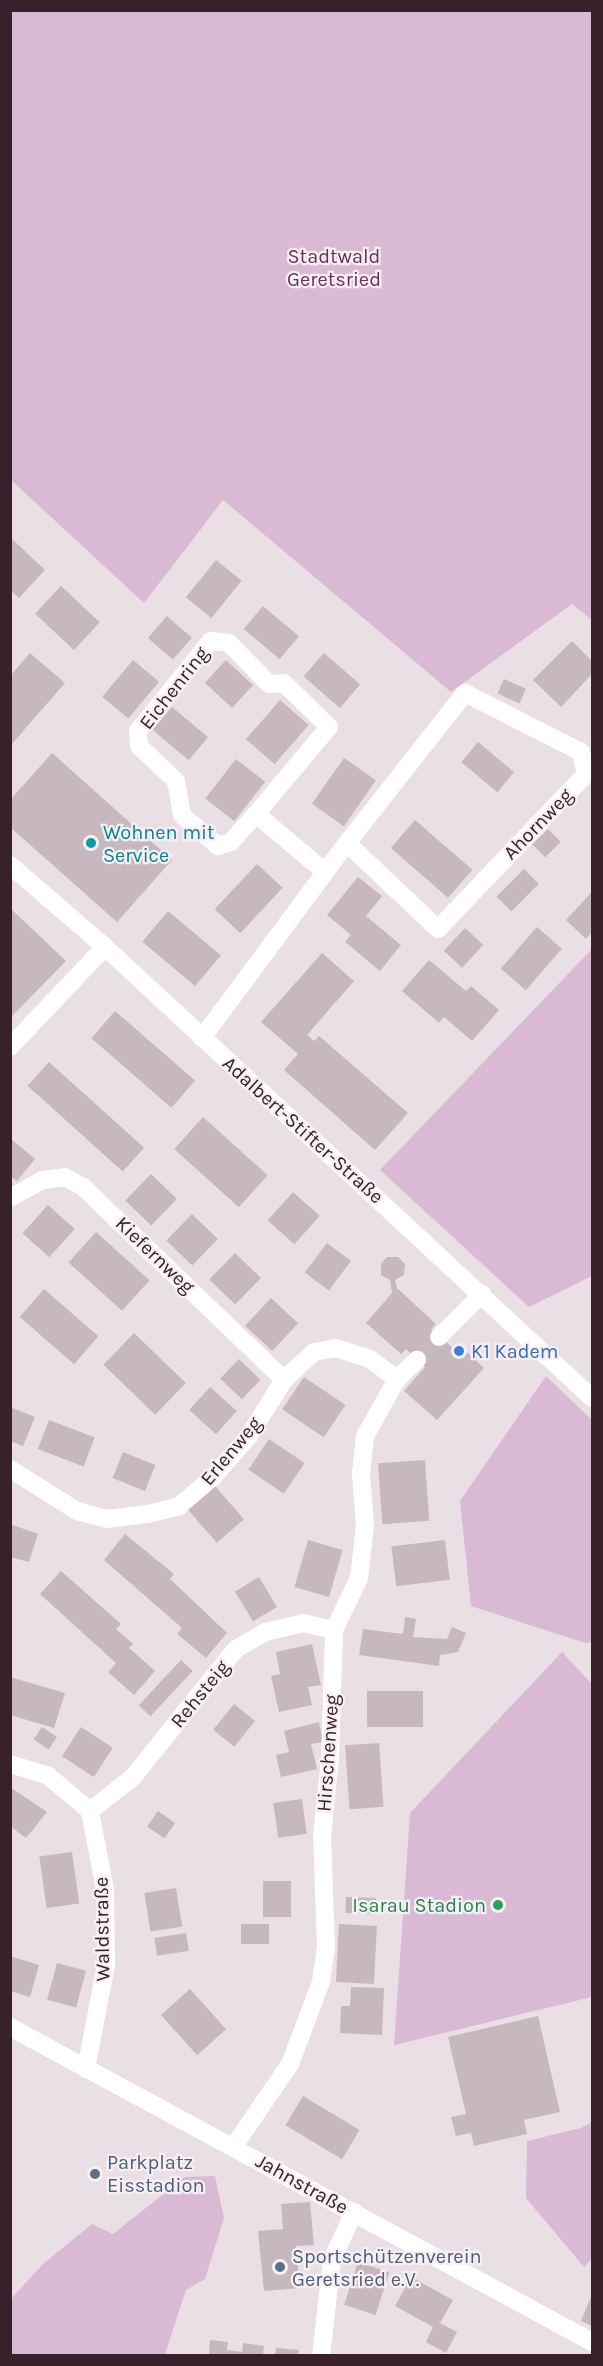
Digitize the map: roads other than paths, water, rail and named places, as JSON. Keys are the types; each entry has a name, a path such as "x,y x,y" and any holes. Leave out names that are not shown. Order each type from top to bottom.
{"street":[{"name":"Eichenring","path":"211,641 229,643 269,684 284,683 329,727 256,814 231,843 218,846 182,815 176,781 139,746 138,731 211,641"},
{"name":"Ahornweg","path":"202,1038 347,843 465,693 582,752 586,774 438,929 347,843"},
{"path":"256,814 325,872"},
{"name":"Adalbert-Stifter-Straße","path":"10,865 105,947 592,1398"},
{"path":"10,1047 105,947"},
{"name":"Kiefernweg","path":"10,1198 42,1180 64,1177 83,1187 284,1380"},
{"path":"440,1337 482,1294"},
{"name":"Erlenweg","path":"10,1468 77,1511 107,1519 179,1506 213,1478 248,1437 284,1380 314,1352 336,1348 370,1359 397,1379"},
{"name":"Hirschenweg","path":"234,2146 290,2064 321,1982 326,1948 322,1836 330,1759 334,1630 359,1578 365,1525 361,1474 365,1436 397,1379 417,1360"},
{"name":"Rehsteig","path":"90,1811 133,1777 236,1649 266,1632 303,1623 334,1630"},
{"path":"10,1764 48,1775 90,1811"},
{"name":"Waldstraße","path":"86,2069 106,1965 105,1890 90,1811"},
{"name":"Jahnstraße","path":"10,2027 234,2146 592,2342"},
{"path":"321,2355 332,2260 354,2212"}],"tunnel":[{"path":"417,1360 439,1337"}],"place":[{"name":"Wohnen mit Service","path":"91,843"},
{"name":"K1 Kadem","path":"459,1351"},
{"name":"Isarau Stadion","path":"498,1905"},
{"name":"Parkplatz Eisstadion","path":"95,2174"},
{"name":"Sportschützenverein Geretsried e.V.","path":"280,2267"}],"park label":[{"name":"Stadtwald Geretsried","path":"334,268"}]}
